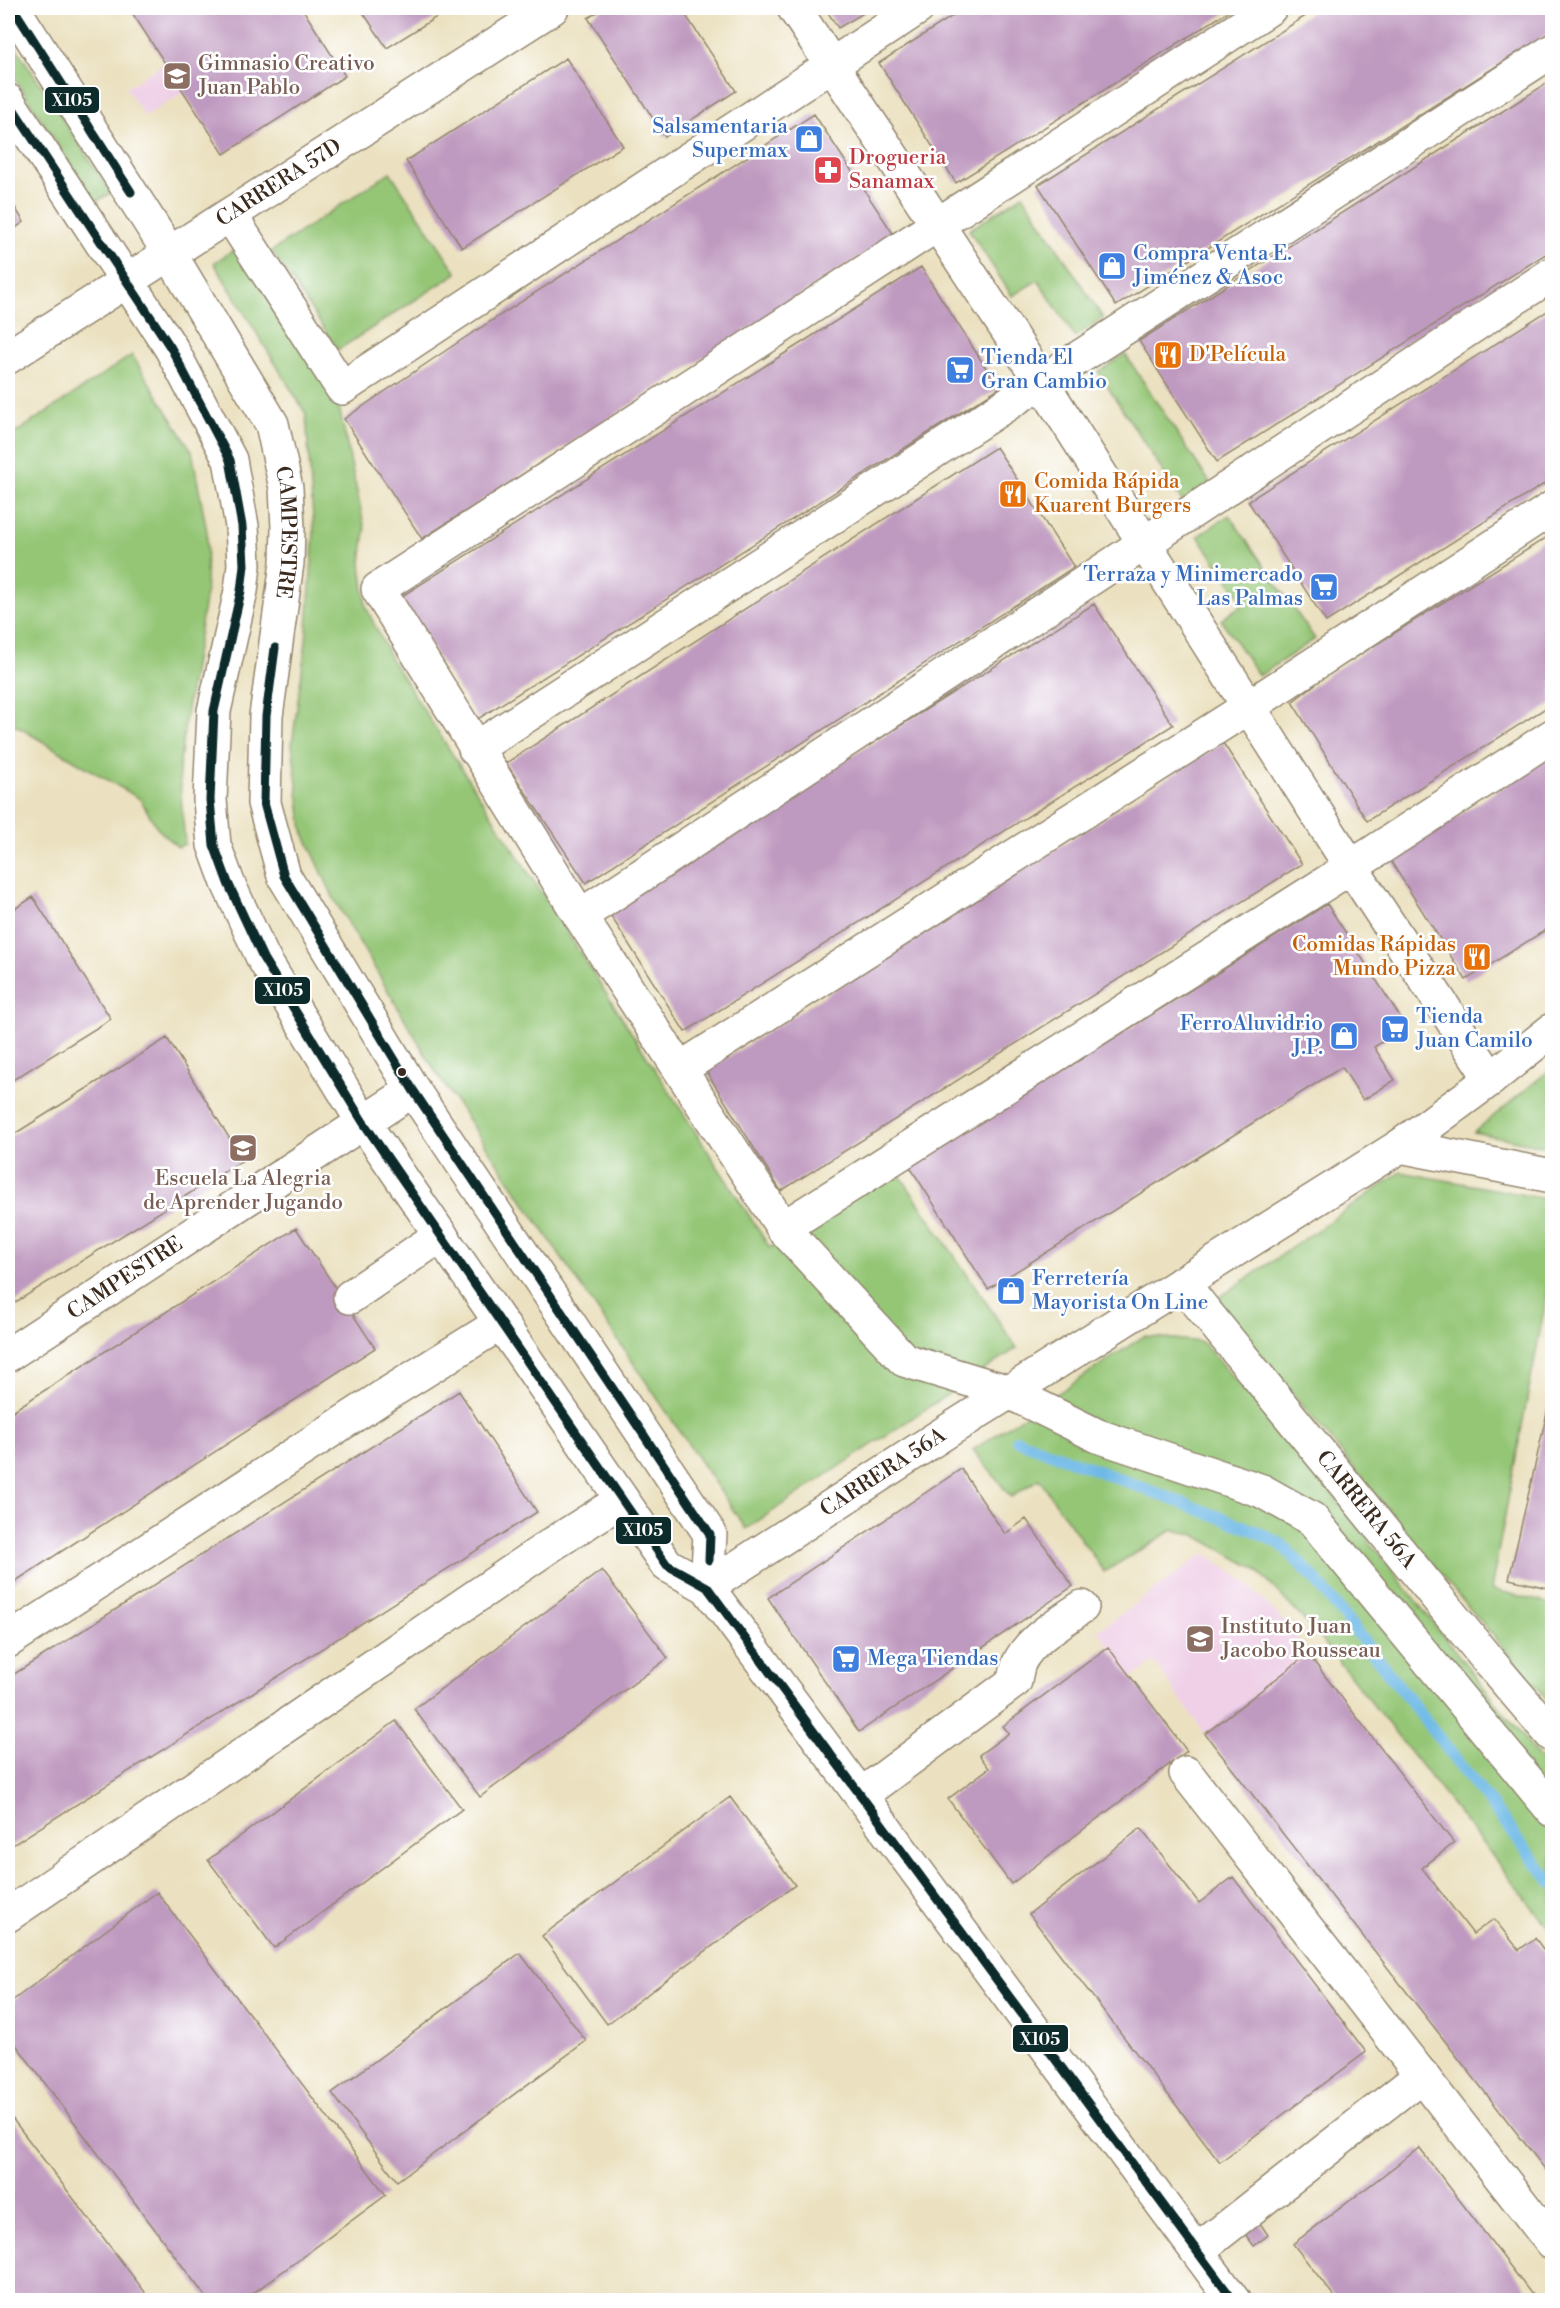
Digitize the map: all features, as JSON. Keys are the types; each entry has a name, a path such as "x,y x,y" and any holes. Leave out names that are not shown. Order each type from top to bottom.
{"street":[{"name":"CAMPESTRE","path":"8,101 171,348 230,460 242,526 244,565 214,711 210,800 214,845 228,883 263,958 363,1122 667,1565 707,1587 710,1534 413,1090 284,876 264,803 266,716 287,563 288,528 286,488 272,424 170,254 13,8"},
{"name":"CARRERA 57D","path":"8,357 552,8"},
{"path":"794,8 1041,381 1351,867 1491,1079"},
{"path":"230,215 342,388 918,8"},
{"path":"1270,8 378,589 580,916 783,1228 904,1360 1009,1392 1098,1436 1262,1491 1312,1519 1552,1810"},
{"path":"475,749 1552,51"},
{"path":"580,916 1552,274"},
{"path":"680,1069 1250,706 1552,508"},
{"path":"214,711 266,716"},
{"path":"783,1228 1351,867 1552,736"},
{"name":"CARRERA 56A","path":"707,1587 1009,1392 1400,1146 1491,1079 1552,1030"},
{"name":"CAMPESTRE","path":"8,1355 413,1090"},
{"path":"1400,1146 1552,1176"},
{"path":"351,1297 441,1235"},
{"name":"CARRERA 56A","path":"1182,1283 1487,1659 1552,1735"},
{"path":"8,1641 384,1396 501,1323"},
{"path":"8,1915 551,1545 622,1500"},
{"path":"707,1587 1233,2301"},
{"path":"861,1795 1015,1681 1020,1662 1034,1645 1053,1627 1082,1607"},
{"path":"1186,1773 1552,2242"},
{"path":"1197,2251 1422,2075"}],"shaded area":[{"name":"Gimnasio Creativo Juan Pablo","path":"226,23 184,92 145,117 126,88"},
{"name":"Instituto Juan Jacobo Rousseau","path":"1205,1553 1243,1580 1291,1629 1308,1654 1205,1734 1154,1662 1132,1678 1098,1631"}],"green space":[{"path":"8,35 111,193 95,202 8,68"},
{"path":"390,172 457,273 338,350 272,251"},
{"path":"1023,195 1103,318 1075,337 1038,280 1012,296 969,230"},
{"path":"239,246 338,402 365,530 361,563 366,607 391,659 770,1248 895,1168 1017,1348 746,1529 437,1074 334,899 303,831 292,745 306,641 314,533 306,414 214,263"},
{"path":"1125,354 1212,486 1184,504 1098,372"},
{"path":"132,355 192,451 207,532 206,593 179,771 185,844 178,847 158,829 140,799 8,721 8,438"},
{"path":"1229,515 1315,639 1259,676 1221,620 1244,603 1198,536"},
{"path":"1552,1068 1552,1148 1474,1132"},
{"path":"1401,1172 1552,1200 1552,1268 1491,1589 1552,1604 1552,1705 1452,1588 1216,1300"},
{"path":"1144,1336 1202,1342 1306,1461 1552,1774 1552,1932 1319,1636 1256,1569 1193,1534 1173,1530 1104,1572 1039,1479 1011,1497 973,1450"}],"building":[{"path":"129,8 302,8 345,76 224,154"},
{"path":"360,8 451,8 387,48"},
{"path":"604,8 681,8 736,91 665,137 588,18"},
{"path":"825,8 872,8 838,28"},
{"path":"965,8 1234,8 956,183 879,63"},
{"path":"1318,8 1552,8 1552,31 1116,306 1038,185"},
{"path":"566,58 623,146 462,248 406,161"},
{"path":"1552,80 1552,250 1217,462 1139,341"},
{"path":"814,114 894,235 422,539 344,419 463,339"},
{"path":"8,196 24,222 8,233"},
{"path":"921,267 999,388 478,719 399,598"},
{"path":"1552,308 1552,479 1326,622 1248,501"},
{"path":"996,447 1074,567 586,883 506,763"},
{"path":"1552,534 1552,704 1367,821 1292,702 1326,676"},
{"path":"1094,604 1173,725 685,1032 607,910"},
{"path":"1223,743 1302,864 781,1191 706,1071"},
{"path":"1552,755 1552,926 1466,980 1390,860"},
{"path":"33,897 111,1019 8,1083 8,913"},
{"path":"1327,904 1406,1026 1374,1047 1395,1080 1363,1100 1342,1067 988,1289 910,1167"},
{"path":"167,1038 243,1160 8,1307 8,1138"},
{"path":"296,1228 375,1348 8,1586 8,1414"},
{"path":"459,1391 537,1512 8,1848 8,1678"},
{"path":"1552,1391 1552,1589 1509,1579"},
{"path":"961,1469 1005,1534 1026,1519 1073,1586 859,1732 768,1598"},
{"path":"602,1570 668,1658 480,1797 414,1709"},
{"path":"1108,1647 1187,1751 1011,1884 948,1799 989,1768 979,1755 1009,1733 1003,1726"},
{"path":"1308,1654 1454,1843 1422,1868 1473,1934 1494,1919 1519,1950 1535,1938 1552,1961 1552,2178 1205,1734"},
{"path":"396,1721 462,1809 274,1948 208,1860"},
{"path":"730,1797 795,1885 607,2024 542,1936"},
{"path":"1141,1828 1199,1903 1233,1877 1366,2052 1220,2162 1029,1914"},
{"path":"157,1892 386,2195 244,2300 208,2300 8,2034 8,2004"},
{"path":"520,1953 586,2041 397,2181 332,2093"},
{"path":"8,2113 151,2300 8,2300"},
{"path":"1419,2148 1536,2300 1337,2300 1293,2244"},
{"path":"1260,2223 1268,2235 1254,2246 1245,2234"}],"waterway":[{"path":"1017,1440 1253,1530 1281,1544 1316,1580 1552,1883"}],"transit line":[{"name":"X105","path":"13,8 131,192"},
{"name":"X105","path":"8,101 171,348 230,460 242,526 244,565 241,591 214,711 210,800 214,845 228,883 263,958 363,1122 667,1565 707,1587 1233,2300"},
{"name":"X105","path":"275,648 266,716 264,803 284,876 413,1090 710,1534 709,1560"}],"place":[{"name":"Gimnasio Creativo Juan Pablo","path":"177,76"},
{"name":"Salsamentaria Supermax","path":"809,139"},
{"name":"Drogueria Sanamax","path":"828,170"},
{"name":"Compra Venta E. Jiménez & Asoc","path":"1112,266"},
{"name":"D'Película","path":"1168,355"},
{"name":"Tienda El Gran Cambio","path":"960,370"},
{"name":"Comida Rápida Kuarent Burgers","path":"1013,494"},
{"name":"Terraza y Minimercado Las Palmas","path":"1324,587"},
{"name":"Comidas Rápidas Mundo Pizza","path":"1477,957"},
{"name":"Tienda Juan Camilo","path":"1395,1029"},
{"name":"FerroAluvidrio J.P.","path":"1344,1036"},
{"name":"Escuela La Alegria de Aprender Jugando","path":"243,1148"},
{"name":"Ferretería Mayorista On Line","path":"1011,1291"},
{"name":"Instituto Juan Jacobo Rousseau","path":"1200,1639"},
{"name":"Mega Tiendas","path":"846,1659"}]}
